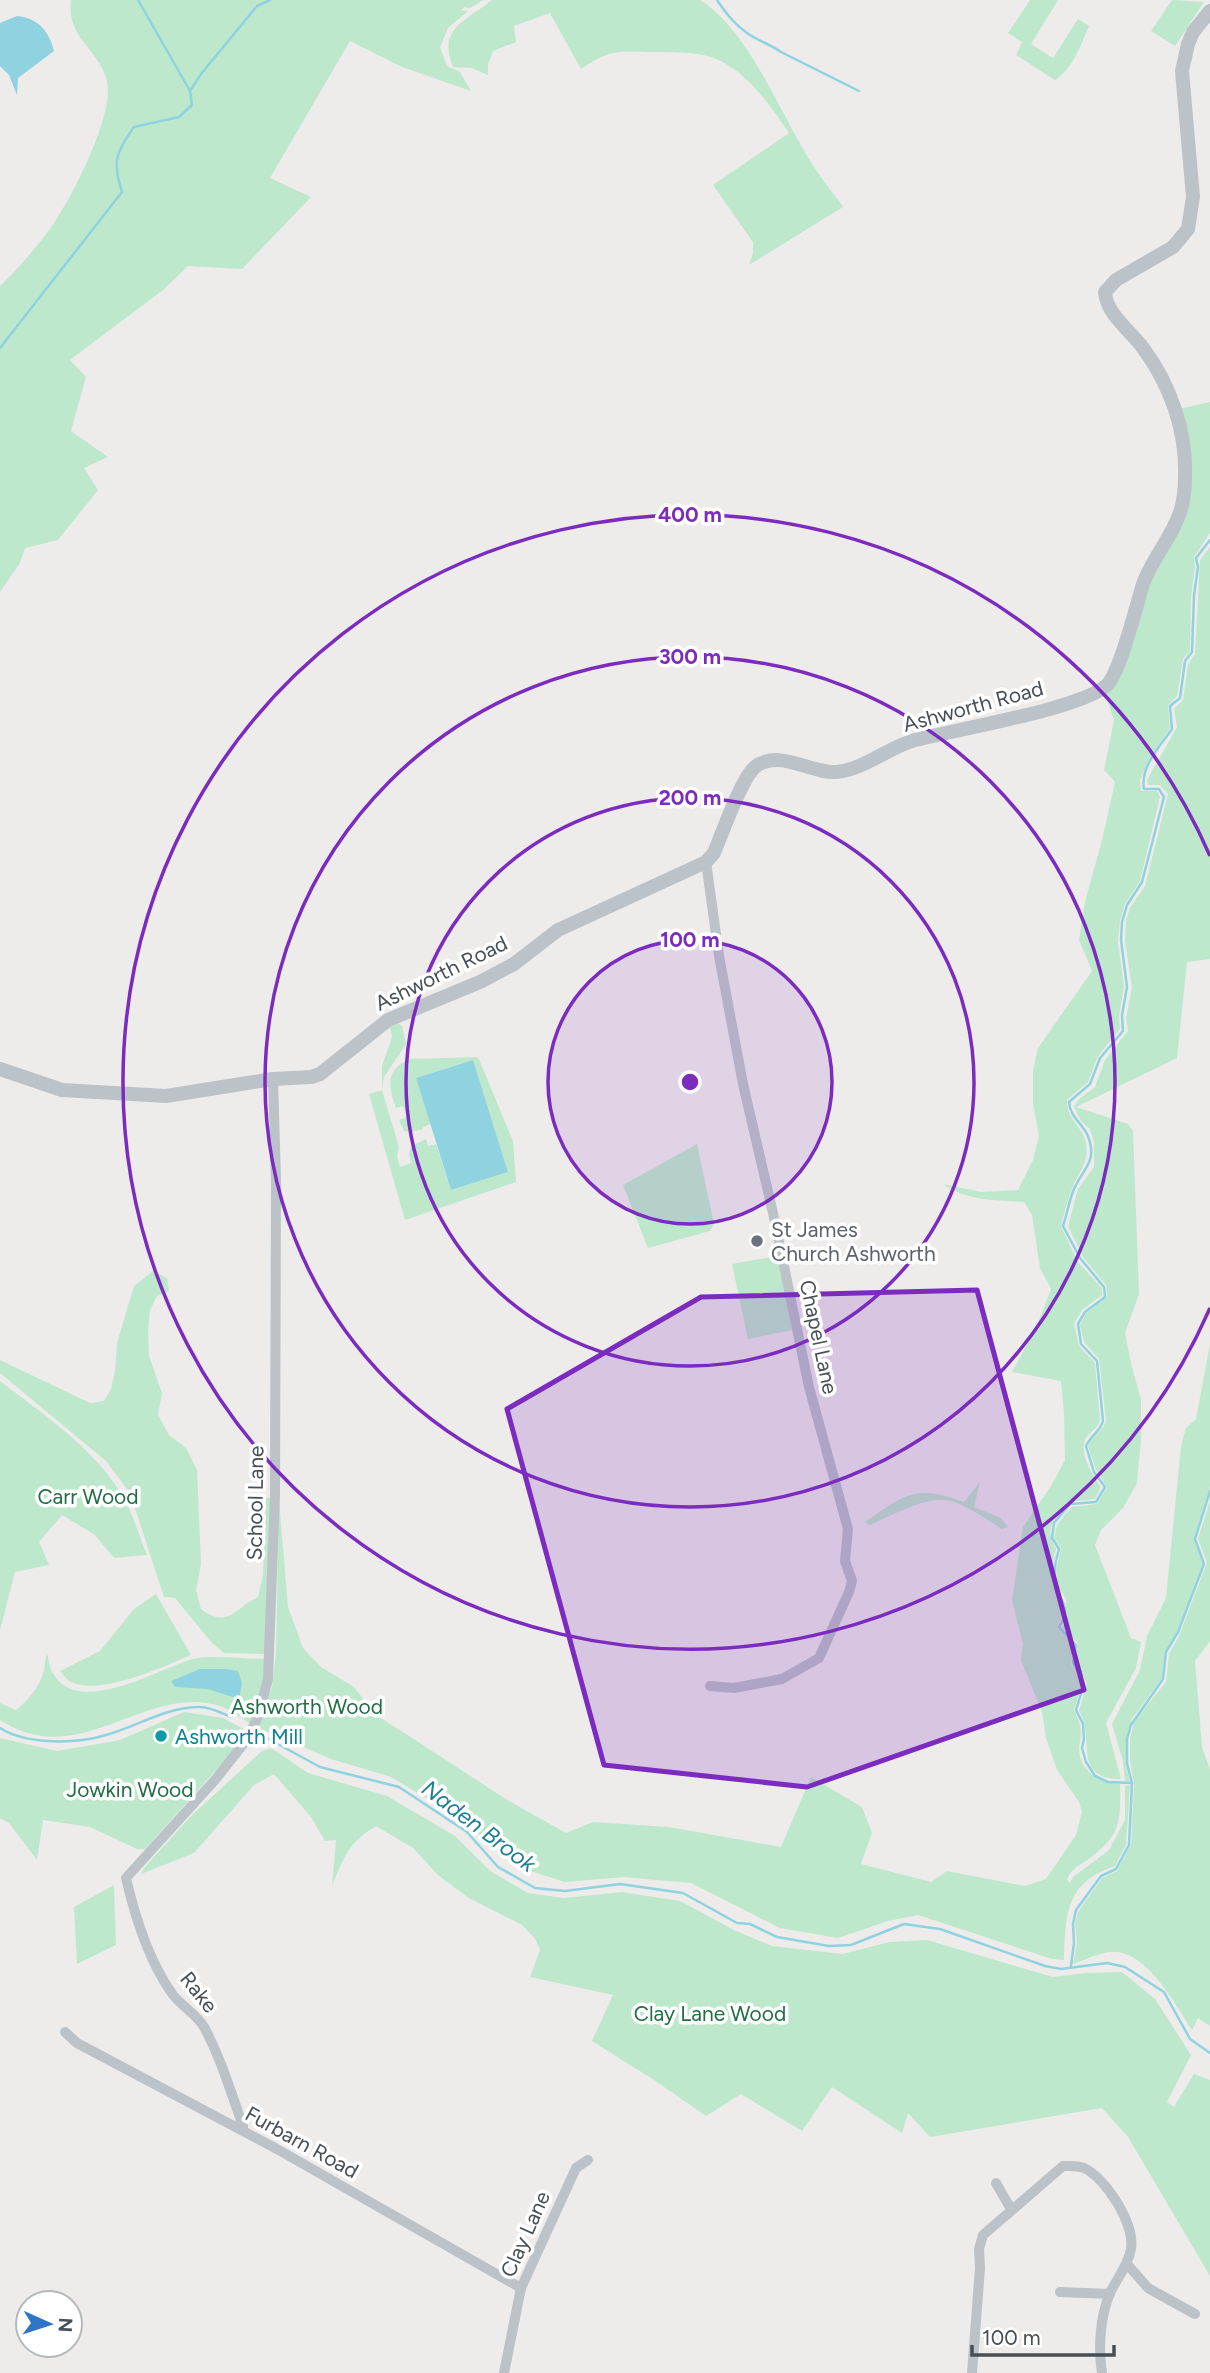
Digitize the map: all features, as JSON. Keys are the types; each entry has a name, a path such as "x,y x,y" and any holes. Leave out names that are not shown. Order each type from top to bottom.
{"street":[{"name":"Ashworth Road","path":"0,1069 62,1090 166,1097 320,1074 388,1020 481,982 514,964 558,930 706,862 714,853 749,774 761,764 770,761 791,762 813,769 840,772 913,741 1067,703 1097,692 1109,683 1144,581 1181,509 1185,477 1179,424 1160,376 1144,348 1107,305 1105,292 1116,281 1173,247 1188,229 1193,197 1182,71 1193,32 1210,10"},
{"name":"Chapel Lane","path":"706,862 719,956 743,1084 809,1387 848,1529 845,1561 852,1581 819,1658 782,1679 734,1688 710,1686"},
{"name":"School Lane","path":"126,1878 231,1761 258,1717 268,1679 275,1494 276,1168 273,1079"},
{"name":"Rake","path":"126,1878 154,1961 172,1994 201,2023 213,2045 243,2131"},
{"name":"Furbarn Road","path":"65,2032 78,2043 243,2131 521,2288"},
{"name":"Clay Lane","path":"503,2373 521,2288 576,2168 588,2160"},
{"path":"972,2373 980,2241 1011,2209 1063,2166 1086,2168 1112,2193 1128,2225 1131,2245 1127,2264 1110,2294 1103,2319 1099,2356 1102,2373"},
{"path":"996,2183 1011,2209"},
{"path":"1127,2264 1148,2288 1195,2314"},
{"path":"1060,2292 1110,2294"}],"highlighted area":[{"path":"977,1290 1084,1690 807,1787 604,1765 507,1409 701,1297"}],"green space":[{"path":"71,0 483,0 461,10 468,11 448,28 440,47 447,66 460,72 471,91 402,67 350,41 270,178 311,197 242,269 188,266 163,290 70,360 86,377 71,431 108,457 84,468 98,490 58,540 25,548 20,563 0,592 0,286 20,266 59,216 98,135 108,96 103,70 73,24"},
{"path":"492,0 700,0 717,13 747,49 810,161 843,207 749,265 753,242 713,185 789,133 750,83 726,64 686,53 615,53 581,69 550,13 514,26 516,42 493,51 488,64 488,75 472,68 453,67 449,54 451,34 464,20"},
{"path":"1030,0 1058,0 1031,44 1053,58 1078,19 1089,26 1072,62 1055,80 1016,55 1022,42 1008,33"},
{"path":"1172,0 1204,2 1175,46 1151,31"},
{"name":"Ashworth Wood","path":"1210,402 1210,533 1194,557 1190,651 1183,659 1177,696 1168,705 1170,728 1150,757 1140,780 1141,791 1157,791 1160,797 1140,881 1125,904 1120,921 1118,942 1124,986 1119,1016 1120,1029 1098,1056 1088,1082 1067,1100 1069,1113 1084,1137 1087,1150 1061,1226 1077,1261 1102,1288 1102,1295 1082,1310 1074,1324 1079,1346 1095,1363 1100,1420 1086,1438 1084,1450 1087,1464 1101,1487 1095,1499 1068,1502 1052,1524 1052,1542 1056,1549 1051,1572 1062,1612 1057,1626 1074,1646 1071,1664 1082,1684 1074,1710 1081,1729 1080,1756 1092,1775 1105,1782 1120,1784 1119,1819 1112,1836 1097,1852 1072,1871 1067,1880 1070,1883 1073,1877 1109,1850 1125,1820 1125,1786 1130,1785 1126,1845 1115,1866 1086,1881 1077,1891 1068,1915 1064,1960 1052,1959 918,1915 888,1921 838,1938 780,1928 691,1883 623,1877 565,1882 524,1869 492,1847 463,1820 391,1777 331,1759 258,1728 272,1687 276,1653 279,1500 288,1607 303,1648 321,1667 354,1687 375,1714 509,1801 566,1833 593,1822 669,1827 781,1847 811,1777 862,1807 872,1833 861,1864 931,1882 947,1871 1025,1886 1046,1879 1076,1835 1082,1812 1079,1802 1057,1770 1046,1738 1042,1712 1021,1660 1023,1644 1012,1600 1023,1527 1065,1460 1064,1413 1061,1381 1012,1372 1036,1328 1051,1289 1040,1268 1032,1215 1024,1202 972,1197 943,1184 981,1192 1018,1190 1033,1160 1039,1136 1033,1104 1033,1071 1038,1048 1092,971 1079,940 1085,902 1115,782 1104,770 1114,720 1105,694 1146,585 1182,516 1179,409"},
{"path":"1210,547 1210,959 1187,962 1177,1058 1076,1107 1128,1124 1133,1131 1139,1294 1125,1333 1141,1400 1137,1483 1123,1508 1101,1530 1095,1545 1131,1638 1141,1642 1136,1668 1106,1723 1121,1779 1106,1777 1090,1765 1084,1722 1079,1711 1087,1683 1075,1662 1078,1643 1062,1627 1066,1620 1066,1599 1058,1586 1056,1570 1061,1548 1054,1538 1057,1525 1071,1507 1097,1504 1107,1487 1096,1470 1088,1446 1106,1421 1099,1359 1084,1342 1080,1325 1086,1313 1107,1297 1106,1285 1083,1257 1068,1226 1078,1189 1094,1167 1094,1142 1090,1129 1081,1121 1074,1107 1078,1100 1095,1087 1105,1060 1128,1031 1126,1018 1132,988 1125,941 1126,920 1130,908 1145,886 1168,794 1160,785 1148,785 1147,780 1177,727 1174,709 1183,700 1188,664 1195,654 1200,560"},
{"path":"398,1023 402,1026 406,1044 384,1077 382,1090 382,1066 392,1037 390,1027"},
{"path":"478,1057 513,1141 516,1182 405,1220 369,1094 382,1090 399,1147 397,1157 400,1167 411,1163 411,1146 426,1139 428,1146 436,1144 451,1190 508,1172 473,1060 416,1078 431,1124 423,1129 404,1131 399,1120 407,1117 403,1106 396,1108 391,1093 392,1073 410,1059"},
{"path":"697,1144 714,1224 710,1231 648,1248 623,1185"},
{"path":"777,1256 792,1330 748,1339 732,1264"},
{"path":"153,1271 167,1278 169,1291 157,1296 150,1310 149,1356 162,1393 158,1415 169,1435 186,1448 197,1470 201,1564 196,1590 201,1609 211,1615 225,1617 258,1597 263,1575 266,1498 270,1498 268,1654 224,1653 212,1643 175,1598 164,1597 130,1493 106,1461 0,1373 0,1360 90,1403 104,1401 111,1389 117,1343 134,1286"},
{"path":"1210,1344 1210,1487 1194,1539 1203,1564 1177,1632 1165,1651 1162,1678 1132,1719 1126,1739 1126,1764 1130,1782 1125,1781 1123,1761 1112,1724 1140,1670 1147,1636 1166,1598 1181,1446 1186,1428 1196,1419"},
{"name":"Carr Wood","path":"0,1381 67,1433 97,1462 126,1502 147,1555 114,1558 95,1535 62,1515 39,1542 49,1565 15,1572 0,1630"},
{"path":"980,1482 974,1507 1001,1518 1008,1527 1002,1529 966,1507 943,1500 916,1505 870,1525 865,1522 912,1495 934,1494 964,1502"},
{"path":"1210,1501 1210,1641 1195,1661 1202,1747 1210,1770 1210,2026 1198,2018 1192,2030 1158,1980 1135,1959 1122,1953 1109,1952 1073,1964 1078,1912 1102,1878 1117,1871 1131,1845 1134,1784 1130,1738 1135,1720 1166,1682 1169,1654 1179,1636 1207,1563 1198,1539"},
{"path":"156,1594 191,1655 115,1683 84,1685 71,1682 65,1677 60,1671 100,1651 134,1609"},
{"path":"47,1653 53,1673 65,1686 81,1691 101,1691 122,1686 197,1658 268,1659 265,1684 251,1724 223,1707 195,1702 167,1705 86,1732 58,1737 30,1734 0,1720 0,1703 16,1710 33,1692 42,1676"},
{"name":"Jowkin Wood","path":"184,1712 223,1718 247,1731 225,1760 145,1849 137,1849 90,1827 43,1820 37,1860 9,1823 0,1818 0,1738 57,1751 120,1740"},
{"name":"Clay Lane Wood","path":"271,1748 308,1773 387,1796 455,1836 490,1871 528,1893 564,1898 622,1892 680,1901 734,1930 772,1946 843,1954 889,1942 927,1940 1053,1977 1122,1972 1155,1999 1191,2055 1167,2102 1174,2107 1194,2074 1210,2080 1210,2276 1128,2137 1102,2108 930,2137 908,2113 902,2133 832,2087 802,2131 741,2094 706,2116 592,2041 613,1995 530,1977 540,1950 536,1940 522,1925 469,1898 439,1876 413,1848 376,1826 353,1845 332,1886 336,1840 325,1841 311,1817 274,1774 254,1785 194,1853 141,1874 191,1816 262,1751"},
{"path":"114,1885 116,1945 77,1964 74,1907"}],"water":[{"path":"17,16 37,23 49,37 54,51 18,78 17,95 9,75 0,66 0,23"},
{"path":"473,1060 508,1172 451,1190 416,1078"},
{"path":"200,1669 238,1671 242,1683 239,1699 208,1689 175,1687 171,1681"}],"waterway":[{"path":"0,348 122,192 117,173 118,158 123,143 134,127 179,117 192,105 190,91 138,0"},
{"path":"190,91 257,6 270,0"},
{"path":"717,0 734,22 751,36 859,91"},
{"path":"1132,1783 1108,1782 1095,1776 1086,1762 1082,1748 1083,1724 1076,1710 1084,1684 1073,1663 1076,1645 1059,1627 1065,1608 1054,1579 1059,1549 1052,1538 1054,1523 1070,1504 1096,1502 1105,1487 1094,1472 1086,1446 1103,1421 1097,1361 1081,1344 1078,1324 1085,1312 1105,1297 1104,1287 1080,1258 1063,1226 1072,1194 1091,1158 1087,1134 1074,1116 1069,1102 1090,1084 1100,1058 1123,1031 1122,1015 1127,987 1121,940 1122,922 1127,905 1142,882 1164,797 1159,789 1144,789 1145,773 1152,757 1172,729 1170,706 1180,698 1185,661 1192,652 1198,567 1196,558 1210,540"},
{"path":"1071,1966 1076,1910 1101,1876 1116,1869 1129,1845 1132,1783 1127,1763 1127,1739 1131,1725 1163,1679 1166,1652 1178,1632 1204,1564 1195,1539 1210,1491"},
{"name":"Naden Brook","path":"0,1728 24,1738 67,1741 106,1735 164,1713 188,1708 208,1708 231,1717"},
{"name":"Naden Brook","path":"265,1737 320,1767 399,1787 467,1832 498,1867 535,1888 565,1891 620,1884 683,1893 737,1923 750,1924 777,1937 829,1946 851,1945 904,1924 940,1929 1045,1966 1061,1969 1107,1963 1125,1967 1164,1992 1190,2039 1210,2053"}],"place":[{"name":"St James Church Ashworth","path":"757,1241"},
{"name":"Ashworth Mill","path":"161,1736"}]}
